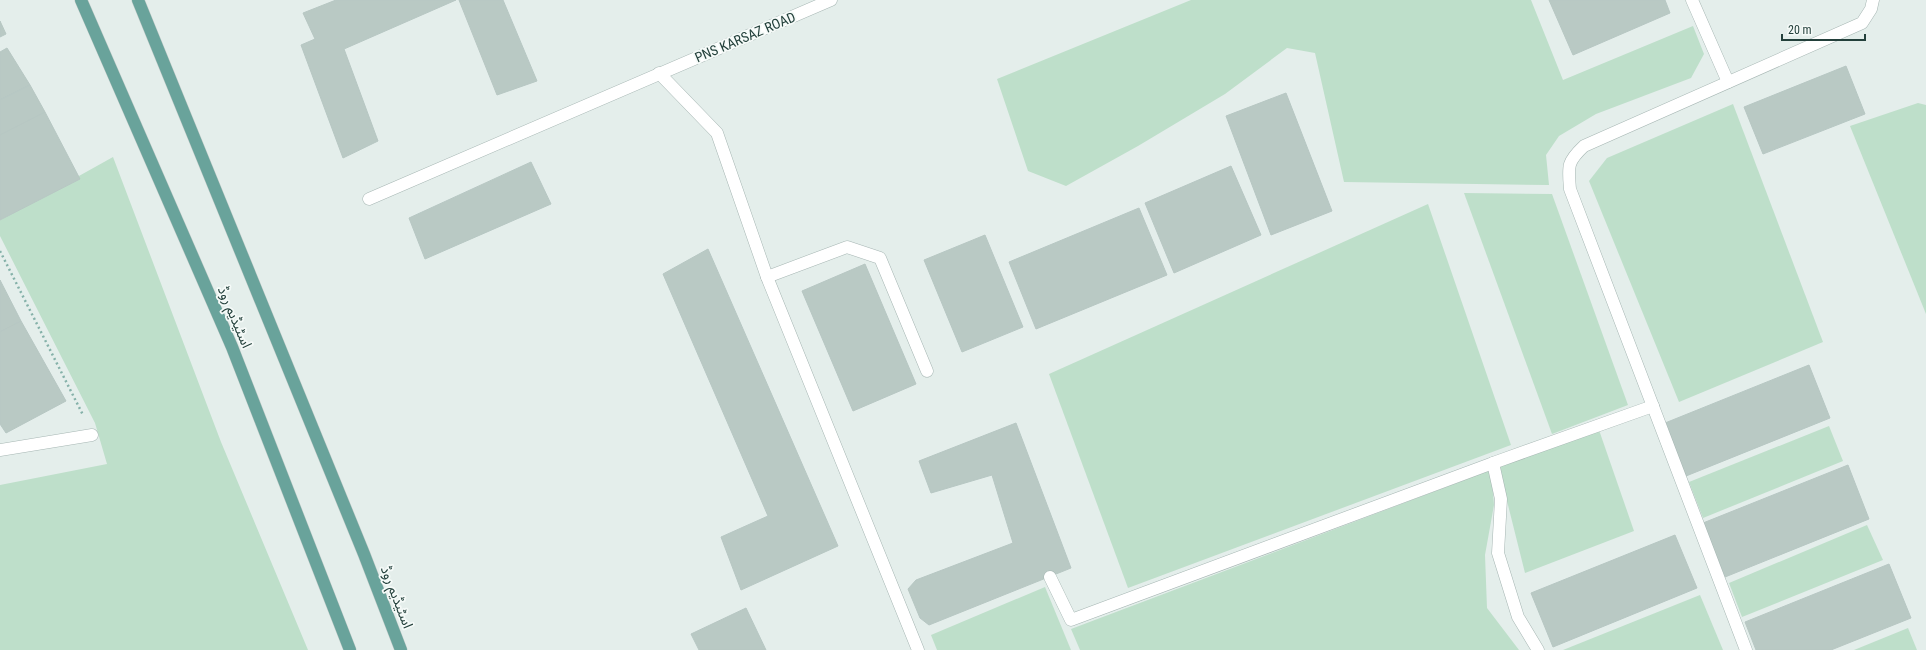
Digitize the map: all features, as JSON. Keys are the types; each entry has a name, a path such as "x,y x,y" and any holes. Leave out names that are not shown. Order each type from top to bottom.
{"main road":[{"name":"اسٹیڈیم روڈ","path":"81,0 232,347 350,650"},
{"name":"اسٹیڈیم روڈ","path":"138,0 364,554 401,650"}],"street":[{"name":"PNS KARSAZ ROAD","path":"369,199 830,0"},
{"path":"1692,0 1728,82"},
{"path":"1746,650 1570,189 1569,174 1571,159 1584,146 1862,23 1871,9 1873,0"},
{"path":"659,73 717,133 767,277 918,650"},
{"path":"767,277 847,247 880,258 927,371"},
{"path":"1050,577 1071,620 1493,463 1652,406"},
{"path":"0,450 92,434"},
{"path":"1493,463 1501,499 1498,553 1518,617 1538,650"}],"path":[{"path":"0,252 92,434"}],"green space":[{"path":"1191,0 1531,0 1563,80 1693,26 1704,54 1691,78 1596,114 1559,136 1546,155 1549,185 1344,182 1315,53 1287,48 1225,94 1138,146 1066,186 1028,171 997,79"},
{"path":"1918,103 1926,105 1926,314 1850,126"},
{"path":"1733,104 1823,342 1679,402 1589,181 1607,158"},
{"path":"113,157 221,442 308,650 0,650 0,485 107,464 95,423 0,236 0,220"},
{"path":"1464,193 1552,194 1628,405 1552,434"},
{"path":"1428,204 1511,445 1128,588 1049,374"},
{"path":"1829,426 1843,461 1703,518 1689,482"},
{"path":"1599,430 1634,531 1525,573 1498,465"},
{"path":"1491,470 1494,505 1485,555 1487,608 1519,650 1080,650 1071,629"},
{"path":"1867,525 1883,560 1742,617 1729,583"},
{"path":"1045,587 1071,650 937,650 931,635"},
{"path":"1700,595 1723,650 1563,650"},
{"path":"1908,628 1917,650 1854,650"}],"building":[{"path":"336,0 456,0 344,49 378,141 343,158 301,45 315,39 303,13"},
{"path":"459,0 503,0 537,81 497,95"},
{"path":"1549,0 1665,0 1670,13 1573,55"},
{"path":"0,21 6,34 0,37"},
{"path":"7,48 30,85 0,100 0,52"},
{"path":"1846,66 1865,114 1763,154 1744,107"},
{"path":"30,85 45,112 0,137 0,100"},
{"path":"1286,93 1332,211 1271,235 1226,116"},
{"path":"45,112 80,179 0,220 0,135"},
{"path":"531,162 551,204 425,259 409,218"},
{"path":"1231,166 1261,235 1174,273 1145,203"},
{"path":"1139,208 1167,275 1036,329 1009,262"},
{"path":"985,235 1023,327 962,352 924,260"},
{"path":"708,249 838,546 741,590 721,537 768,516 663,274"},
{"path":"865,264 916,384 853,411 802,291"},
{"path":"0,280 21,321 0,332"},
{"path":"21,321 66,401 6,433 0,424 0,332"},
{"path":"1809,365 1830,418 1686,476 1665,423"},
{"path":"1016,423 1071,568 929,625 920,618 908,589 916,580 1013,543 992,475 931,493 919,461"},
{"path":"1848,465 1869,519 1725,577 1703,523"},
{"path":"1675,535 1697,588 1553,647 1531,593"},
{"path":"1889,564 1911,618 1831,650 1756,650 1745,622"},
{"path":"746,608 766,650 699,650 691,634"}]}
